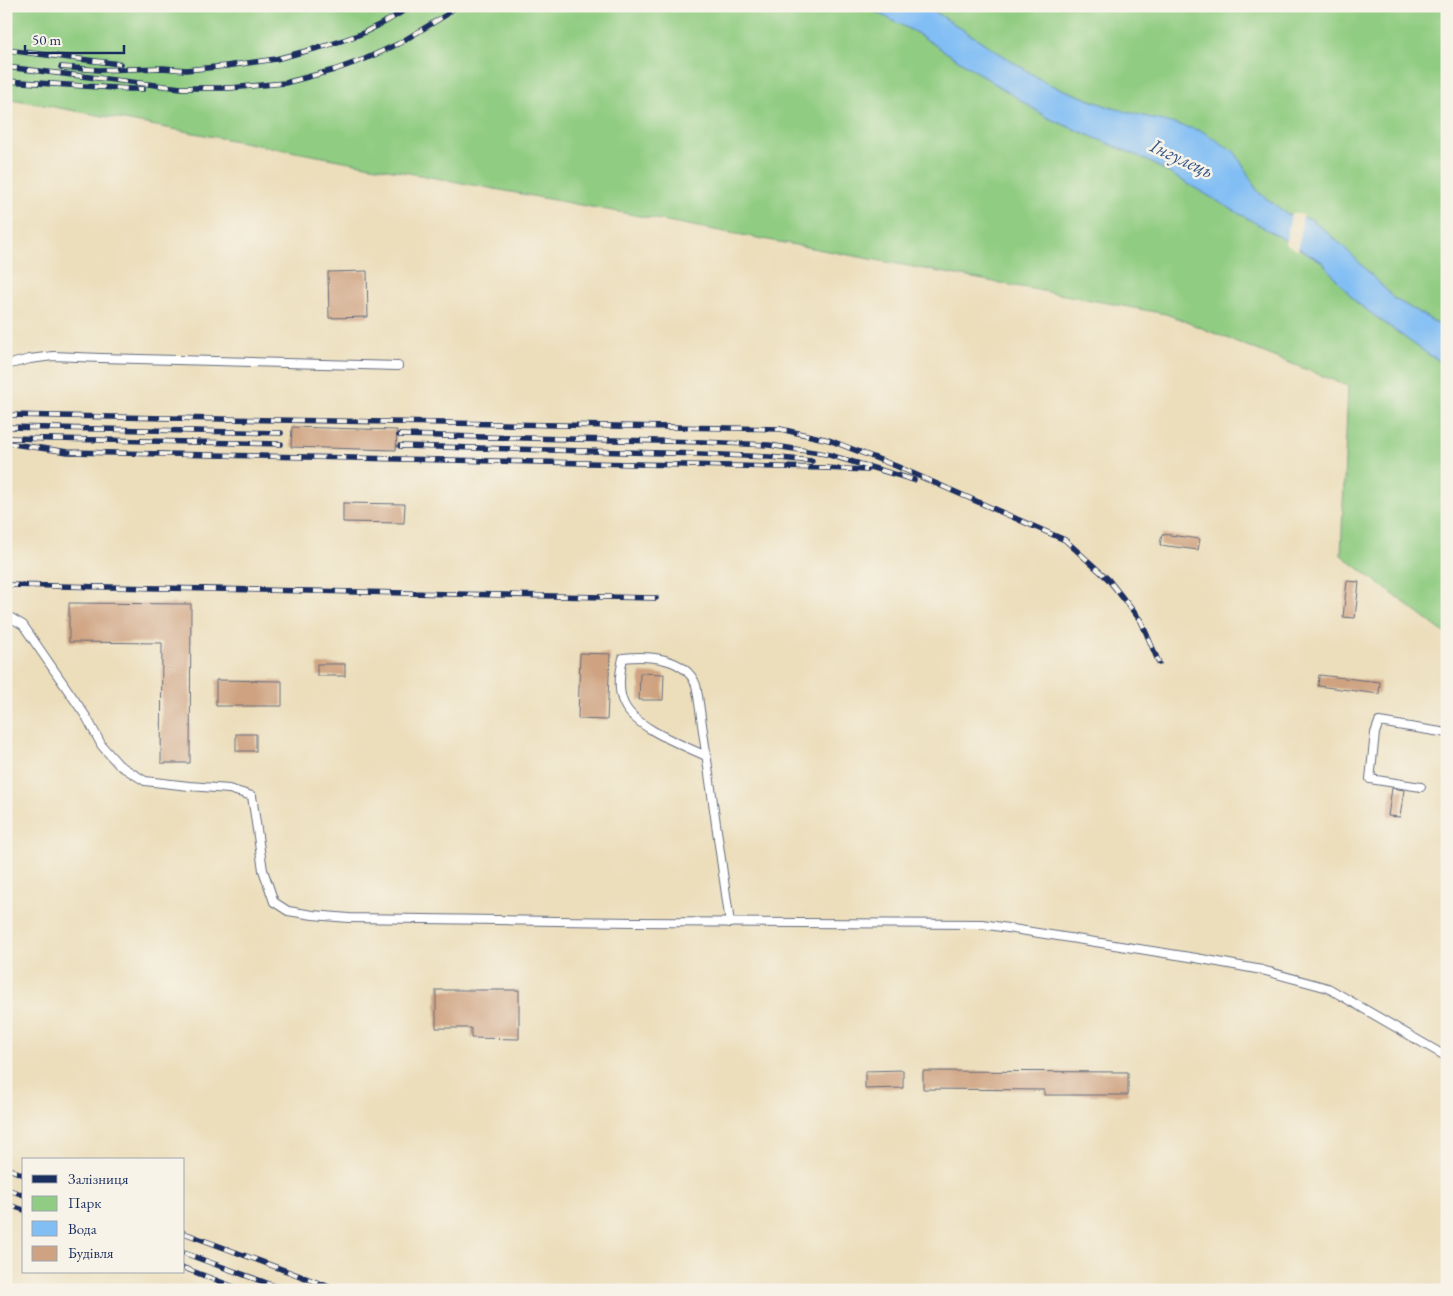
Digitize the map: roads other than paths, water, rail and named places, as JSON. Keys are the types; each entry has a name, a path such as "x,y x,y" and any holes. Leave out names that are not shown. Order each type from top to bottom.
{"lane":[{"path":"6,366 30,359 52,356 398,366"},
{"path":"6,615 23,625 87,718 102,746 119,764 146,781 229,789 252,796 263,870 274,902 288,911 349,918 982,924 1262,970 1328,988 1447,1058"},
{"path":"706,756 644,726 633,716 624,704 620,687 620,672 623,658 637,656 669,661 681,666 696,685 730,923"},
{"path":"1421,787 1370,779 1375,733 1379,722 1447,733"},
{"path":"1444,1290 1447,1286"}],"water":[{"name":"Інгулець","path":"864,6 926,6 1046,83 1109,107 1202,131 1235,152 1258,192 1287,214 1311,219 1343,246 1395,299 1447,329 1447,364 1429,355 1357,303 1321,261 1145,159 1048,118 915,32"}],"railway":[{"path":"61,67 99,70 163,68 186,70 276,59 329,45 361,34 412,6"},
{"path":"6,67 181,88 230,88 285,83 334,70 365,59 398,44 446,15 456,6"},
{"path":"6,50 120,64"},
{"path":"6,81 143,89"},
{"path":"6,415 780,429 829,440 896,466 1065,540 1108,579 1141,621 1159,663"},
{"path":"6,427 281,433"},
{"path":"399,435 769,445 826,454 914,480"},
{"path":"9,438 281,444"},
{"path":"6,443 68,452 867,470"},
{"path":"400,446 701,454 812,461"},
{"path":"6,585 656,598"},
{"path":"6,1168 22,1174"},
{"path":"6,1189 22,1194"},
{"path":"6,1204 22,1209"},
{"path":"185,1233 338,1290"},
{"path":"185,1253 286,1290"},
{"path":"185,1268 242,1290"}]}
